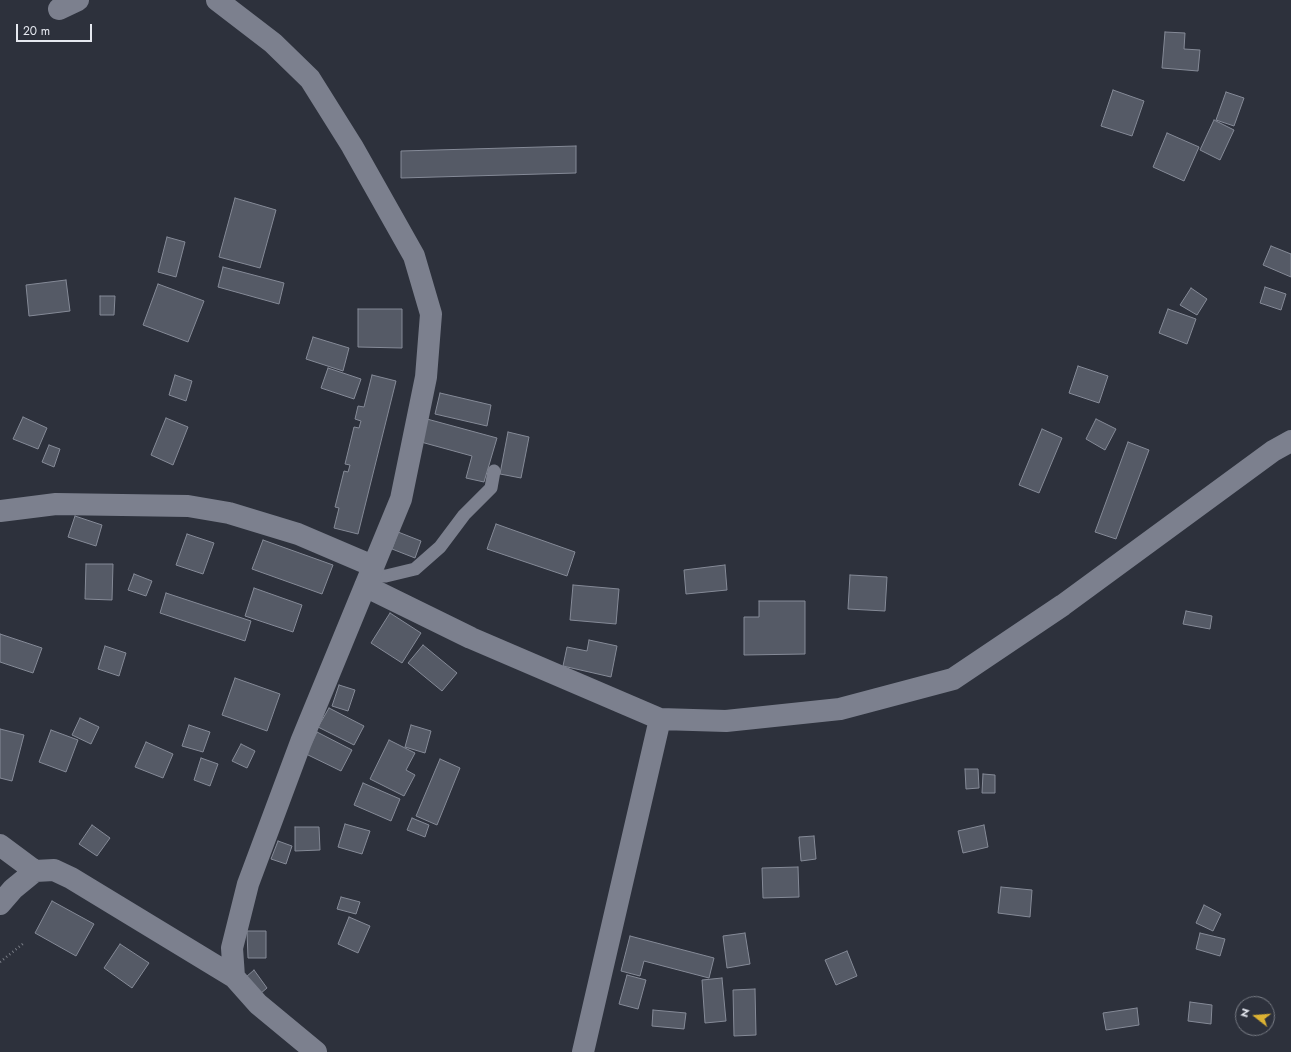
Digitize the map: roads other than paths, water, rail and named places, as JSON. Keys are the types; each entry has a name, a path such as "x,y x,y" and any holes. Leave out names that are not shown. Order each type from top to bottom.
{"street":[{"path":"217,0 273,43 310,79 352,146 414,256 431,314 426,376 401,499 301,742 248,884 232,948 234,978"},
{"path":"0,511 56,504 188,506 229,513 298,534 471,638 660,718 726,721 840,709 952,679 1063,605 1273,451 1291,441"},
{"path":"584,1052 660,718"},
{"path":"0,846 35,871"},
{"path":"0,904 13,889 35,871 54,870 71,878 234,978 258,1004 316,1052"}],"lane":[{"path":"369,576 386,576 415,569 440,547 464,515 491,488 494,471"}]}
